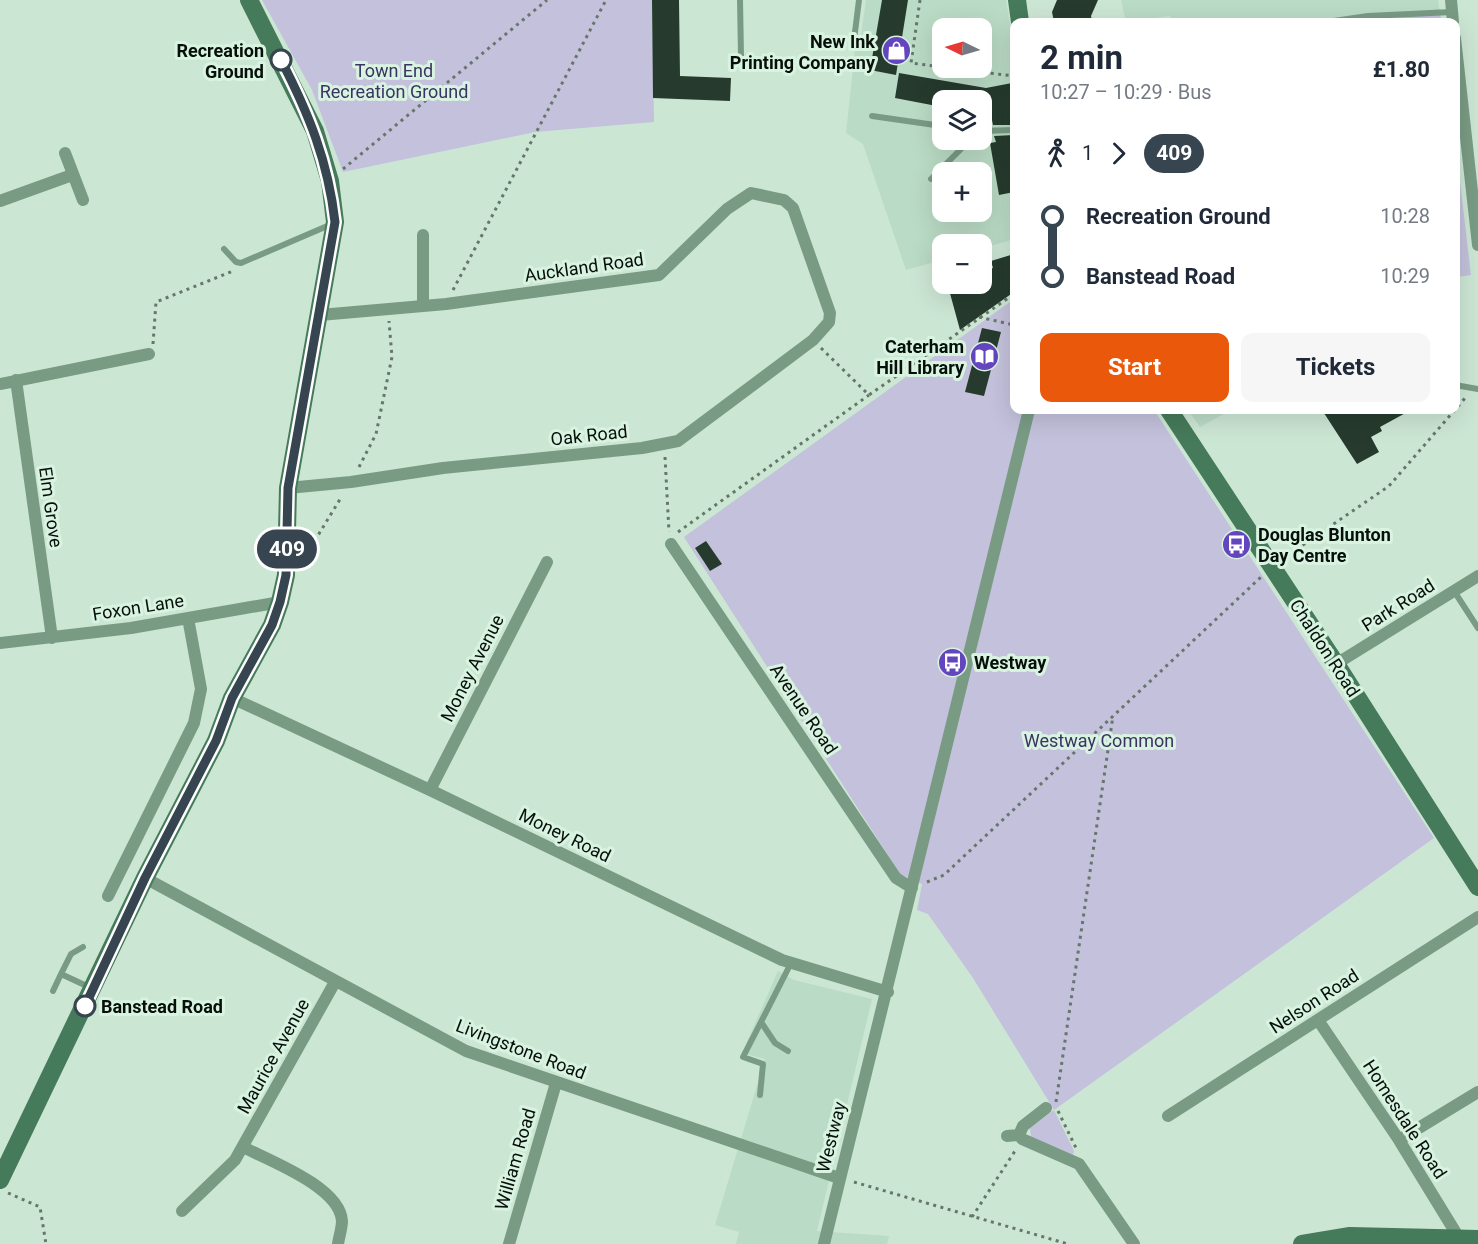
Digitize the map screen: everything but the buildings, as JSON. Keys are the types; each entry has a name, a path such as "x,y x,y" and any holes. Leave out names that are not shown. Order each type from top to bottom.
{"main road":[{"path":"0,1180 6,1155 216,741 232,698 272,625 286,575 288,488 335,222 330,181 315,131 249,0"},
{"path":"1017,0 1019,18"},
{"name":"Chaldon Road","path":"1172,414 1336,664 1478,887"},
{"path":"1302,1244 1350,1236 1478,1239"}],"street":[{"path":"1460,83 1478,245"},
{"path":"65,153 83,200"},
{"path":"0,201 72,175"},
{"name":"Auckland Road","path":"320,315 446,304 659,274 727,209 740,198 751,193 784,200 793,208 826,300"},
{"path":"423,236 423,306"},
{"name":"Oak Road","path":"288,488 678,441 813,340 829,322 830,313 826,300"},
{"path":"0,384 149,354"},
{"name":"Elm Grove","path":"16,380 52,638"},
{"name":"Westway","path":"824,1244 888,992 1028,414"},
{"name":"Avenue Road","path":"671,544 896,878 912,888"},
{"name":"Money Avenue","path":"430,790 547,562"},
{"name":"Park Road","path":"1336,664 1478,576"},
{"name":"Foxon Lane","path":"0,643 52,638 280,602"},
{"path":"108,896 194,723 201,689 188,618"},
{"name":"Money Road","path":"232,698 791,963 888,992"},
{"name":"Livingstone Road","path":"145,878 466,1052 839,1178"},
{"name":"Nelson Road","path":"1168,1116 1478,916"},
{"name":"Maurice Avenue","path":"182,1211 235,1160 335,982"},
{"name":"Homesdale Road","path":"1318,1020 1399,1140 1459,1238"},
{"name":"William Road","path":"510,1244 556,1083"},
{"path":"1399,1140 1478,1092"},
{"path":"1046,1108 1023,1126 1016,1137 1079,1164 1134,1244"},
{"path":"243,1147 324,1190 335,1203 342,1220 338,1244"}],"lane":[{"path":"740,0 741,57"},
{"path":"854,40 859,0"},
{"path":"1354,18 1452,12"},
{"path":"872,116 932,125"},
{"path":"992,131 1010,130"},
{"path":"931,179 960,150"},
{"path":"224,249 236,262 241,263 314,234 335,222"},
{"path":"1460,386 1475,389"},
{"path":"1454,591 1478,628"},
{"path":"53,991 71,954 83,947"},
{"path":"760,1095 763,1064 743,1057 791,963"},
{"path":"61,974 92,989"},
{"path":"761,1022 775,1043 788,1051"}],"path":[{"path":"330,181 368,145 547,0"},
{"path":"446,304 606,0"},
{"path":"920,0 911,63 932,66"},
{"path":"992,73 1010,75"},
{"path":"149,354 153,350 156,302 242,267"},
{"path":"664,444 669,538 1010,297"},
{"path":"301,563 351,482 376,434 392,357 388,310"},
{"path":"979,317 1010,324"},
{"path":"813,340 869,396"},
{"path":"1460,406 1475,389"},
{"path":"912,888 944,874 1272,567 1389,486 1453,414"},
{"path":"1079,1164 1079,1155 1056,1106 1113,714"},
{"path":"972,1216 1016,1137"},
{"path":"839,1178 1068,1244"},
{"path":"0,1190 40,1207 46,1244"}],"shaded area":[{"path":"866,0 1006,0 1010,24 1010,240 992,246 992,234 932,234 932,263 906,270 863,144 846,133 855,50 859,50"},
{"path":"1121,0 1438,0 1440,18 1171,18 1170,16 1125,18"},
{"path":"1191,414 1224,414 1200,427"},
{"path":"778,971 794,980 872,999 817,1231 889,1236 887,1244 736,1244 739,1232 715,1225 765,1059 742,1053"}],"green space":[{"name":"Town End Recreation Ground","path":"262,0 652,0 654,122 535,132 343,172 312,90"},
{"path":"1440,9 1441,18 1376,18"},
{"path":"1460,182 1471,275 1460,277"},
{"name":"Westway Common","path":"1010,302 1010,414 1157,414 1434,838 1054,1110 973,978 928,914 917,910 922,884 900,874 684,537"},
{"path":"1054,1110 1074,1151 1073,1155 1031,1138 1030,1128"}],"bus line":[{"name":"409","path":"85,1006 145,878 216,741 232,698 272,625 286,575 288,488 335,222 330,181 315,131 281,60"}],"place":[{"name":"New Ink Printing Company","path":"896,51"},
{"name":"Recreation Ground","path":"281,60"},
{"name":"Caterham Hill Library","path":"985,356"},
{"name":"Douglas Blunton Day Centre","path":"1237,544"},
{"name":"Westway","path":"953,662"},
{"name":"Banstead Road","path":"85,1006"}]}
